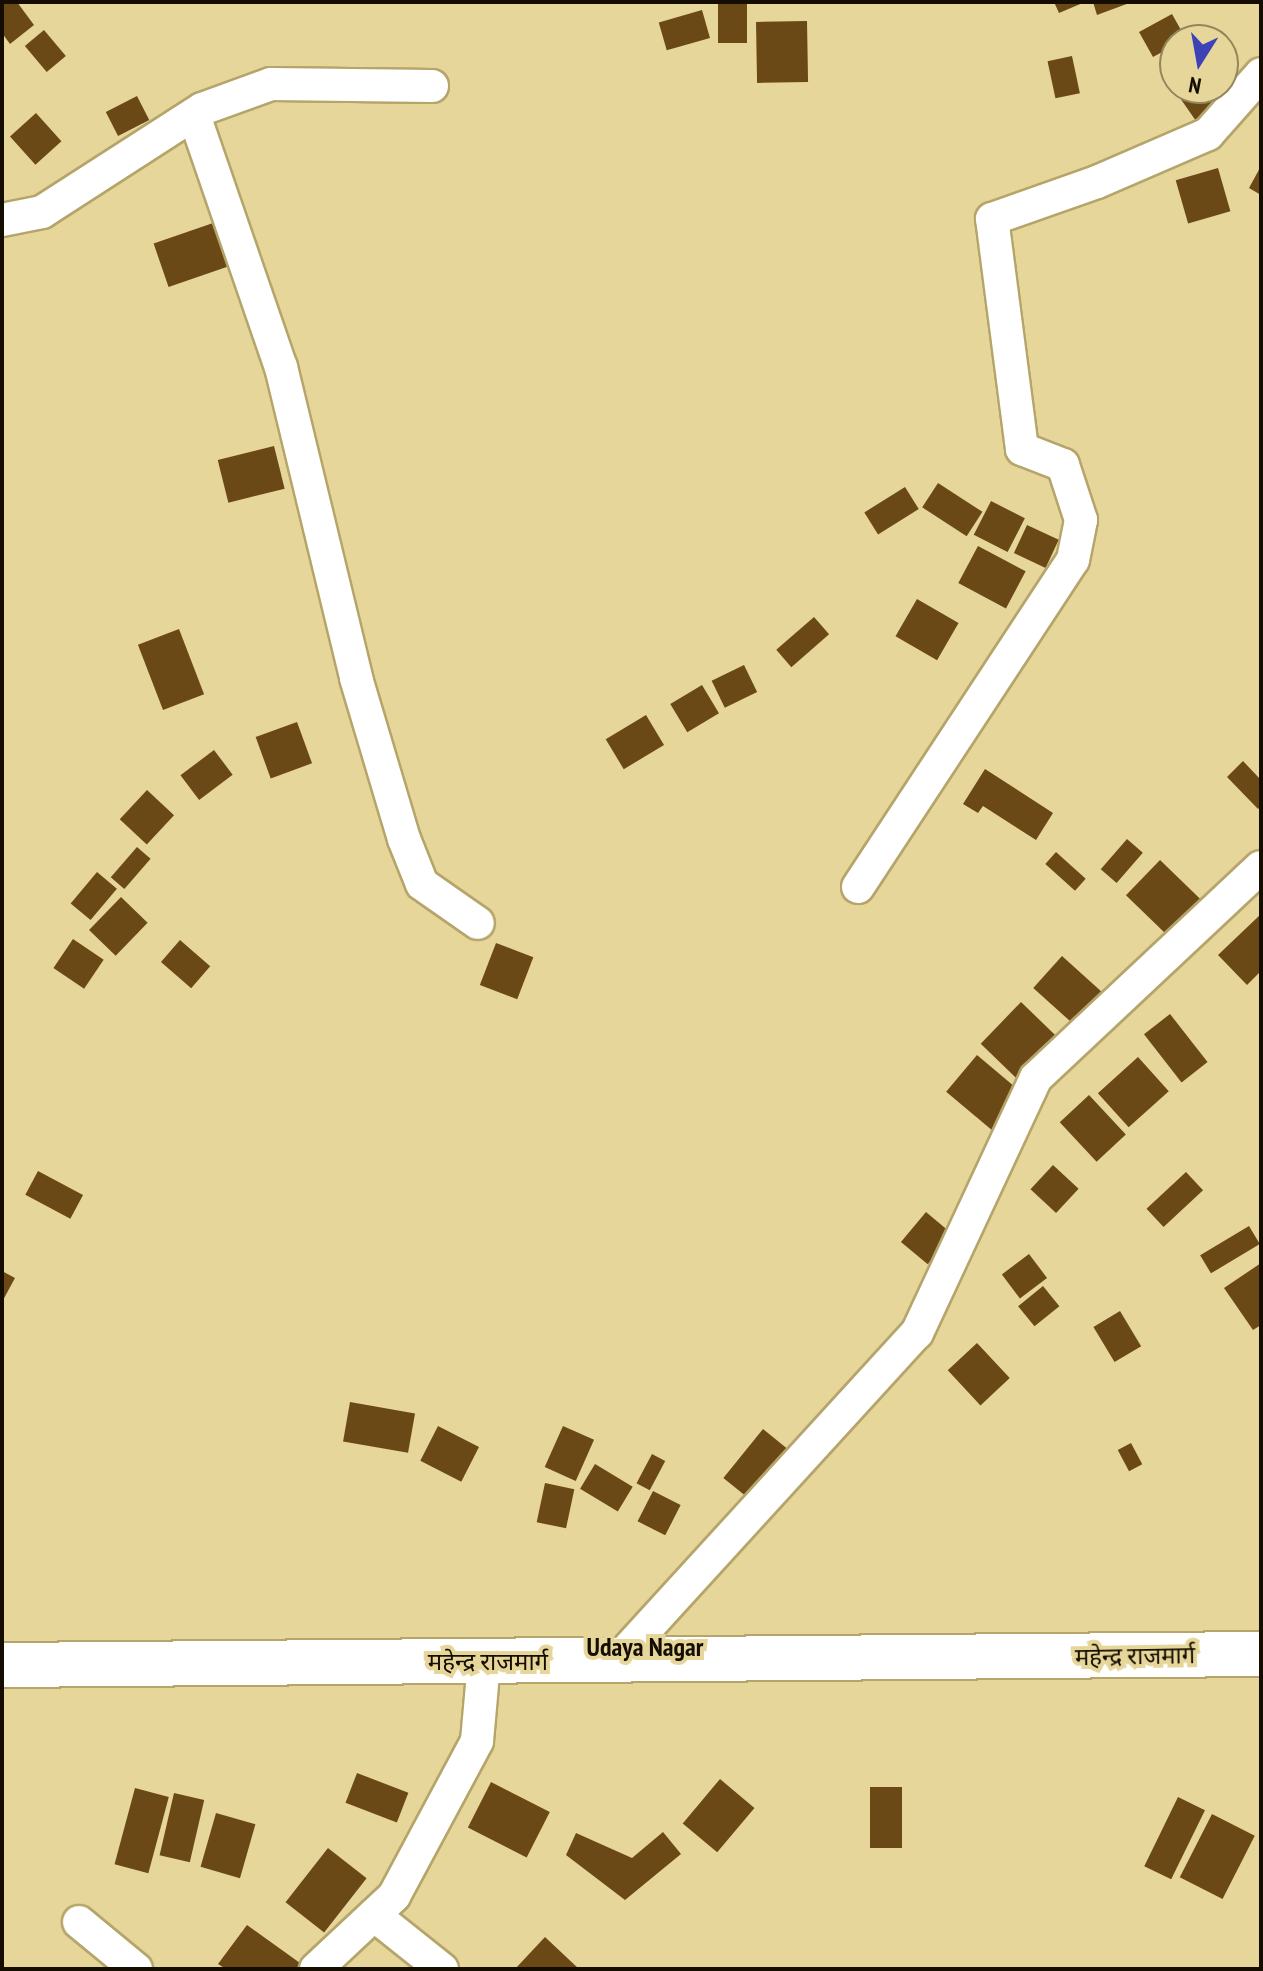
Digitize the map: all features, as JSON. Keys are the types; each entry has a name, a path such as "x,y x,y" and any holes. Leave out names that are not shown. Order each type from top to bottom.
{"highway":[{"name":"महेन्द्र राजमार्ग","path":"2,1665 1261,1654"}],"street":[{"path":"858,887 1073,560 1081,520 1063,465 1022,449 992,219 1097,182 1208,134 1261,74"},
{"path":"2,220 42,212 194,115 271,84 432,86"},
{"path":"194,115 281,367 356,678 404,839 422,884 478,923"},
{"path":"617,1661 917,1333 1036,1078 1261,867"},
{"path":"316,1969 394,1896 477,1741 484,1662"},
{"path":"374,1915 442,1969"},
{"path":"79,1922 136,1969"}],"building":[{"path":"2,2 17,2 34,25 10,44 2,33"},
{"path":"718,2 747,2 747,43 718,43"},
{"path":"1054,2 1085,2 1059,13"},
{"path":"1093,2 1132,2 1097,15"},
{"path":"702,10 710,38 667,50 659,22"},
{"path":"1172,14 1178,24 1159,24 1159,54 1153,57 1139,32"},
{"path":"807,21 808,82 757,83 756,22"},
{"path":"44,30 66,56 47,72 25,46"},
{"path":"1072,56 1080,93 1055,98 1048,61"},
{"path":"137,96 149,120 118,136 106,112"},
{"path":"1184,104 1222,104 1196,121"},
{"path":"36,113 61,141 35,165 10,136"},
{"path":"1261,166 1261,195 1249,188"},
{"path":"1218,168 1230,211 1188,223 1176,180"},
{"path":"216,222 231,265 169,287 154,243"},
{"path":"274,446 285,489 228,503 218,460"},
{"path":"938,483 982,512 967,536 922,507"},
{"path":"905,487 919,509 878,534 864,512"},
{"path":"991,501 1025,518 1008,552 974,535"},
{"path":"1027,525 1059,540 1046,568 1014,553"},
{"path":"978,546 1026,571 1006,608 958,583"},
{"path":"917,599 959,623 937,660 896,636"},
{"path":"814,617 829,634 791,667 776,650"},
{"path":"179,629 204,694 163,710 138,645"},
{"path":"744,665 757,692 725,708 712,681"},
{"path":"702,685 719,713 687,732 670,704"},
{"path":"646,715 664,745 624,769 606,739"},
{"path":"297,722 312,763 271,778 256,737"},
{"path":"214,750 233,775 199,800 180,775"},
{"path":"1243,761 1261,780 1261,806 1258,809 1227,777"},
{"path":"985,769 1053,813 1036,840 983,806 978,813 963,804"},
{"path":"147,790 174,815 147,844 120,819"},
{"path":"1127,839 1143,853 1117,883 1101,869"},
{"path":"137,847 151,859 124,889 111,877"},
{"path":"1056,852 1086,879 1075,891 1045,864"},
{"path":"1160,860 1200,899 1166,934 1126,895"},
{"path":"97,872 117,889 91,920 71,903"},
{"path":"121,897 148,923 116,956 89,930"},
{"path":"1261,914 1261,971 1247,985 1218,955"},
{"path":"73,939 104,960 84,989 53,968"},
{"path":"180,940 210,966 191,988 161,962"},
{"path":"496,943 533,957 517,999 480,985"},
{"path":"1062,956 1109,998 1080,1030 1033,988"},
{"path":"1021,1002 1064,1044 1024,1085 981,1044"},
{"path":"1170,1014 1208,1062 1182,1082 1144,1034"},
{"path":"977,1055 1023,1094 992,1130 946,1092"},
{"path":"1138,1057 1169,1091 1129,1127 1098,1093"},
{"path":"1089,1095 1126,1134 1097,1162 1060,1122"},
{"path":"1053,1165 1079,1189 1056,1213 1030,1189"},
{"path":"38,1171 83,1195 70,1219 25,1195"},
{"path":"1186,1172 1203,1190 1164,1227 1147,1209"},
{"path":"926,1212 953,1234 928,1264 901,1242"},
{"path":"1249,1226 1260,1244 1211,1273 1200,1255"},
{"path":"1029,1254 1047,1278 1020,1298 1002,1274"},
{"path":"1261,1263 1261,1325 1253,1330 1224,1288"},
{"path":"2,1271 15,1278 2,1302"},
{"path":"1043,1286 1059,1306 1034,1326 1018,1306"},
{"path":"1120,1311 1141,1346 1115,1362 1093,1327"},
{"path":"977,1343 1010,1378 980,1405 948,1370"},
{"path":"350,1402 415,1413 408,1453 343,1441"},
{"path":"438,1426 479,1447 461,1482 420,1461"},
{"path":"563,1426 594,1440 576,1481 545,1467"},
{"path":"763,1429 793,1453 753,1502 723,1478"},
{"path":"1131,1443 1142,1464 1129,1471 1118,1450"},
{"path":"652,1454 665,1461 650,1490 637,1483"},
{"path":"595,1464 633,1487 618,1512 580,1489"},
{"path":"545,1483 574,1489 566,1528 537,1522"},
{"path":"653,1491 681,1505 665,1535 638,1521"},
{"path":"357,1773 408,1793 397,1823 346,1803"},
{"path":"720,1779 754,1808 717,1852 683,1823"},
{"path":"491,1782 550,1812 527,1857 468,1827"},
{"path":"870,1787 902,1787 902,1848 870,1848"},
{"path":"135,1788 169,1797 148,1873 115,1864"},
{"path":"174,1793 204,1800 190,1862 160,1855"},
{"path":"1178,1797 1205,1810 1171,1879 1144,1866"},
{"path":"216,1813 255,1824 240,1878 201,1867"},
{"path":"1212,1814 1255,1836 1223,1899 1180,1877"},
{"path":"663,1832 681,1854 625,1900 566,1855 576,1833 632,1858"},
{"path":"328,1848 367,1878 324,1933 286,1902"},
{"path":"247,1925 300,1963 296,1969 226,1969 218,1964"},
{"path":"545,1937 579,1969 515,1969"}],"district":[{"name":"Udaya Nagar","path":"645,1647"}]}
